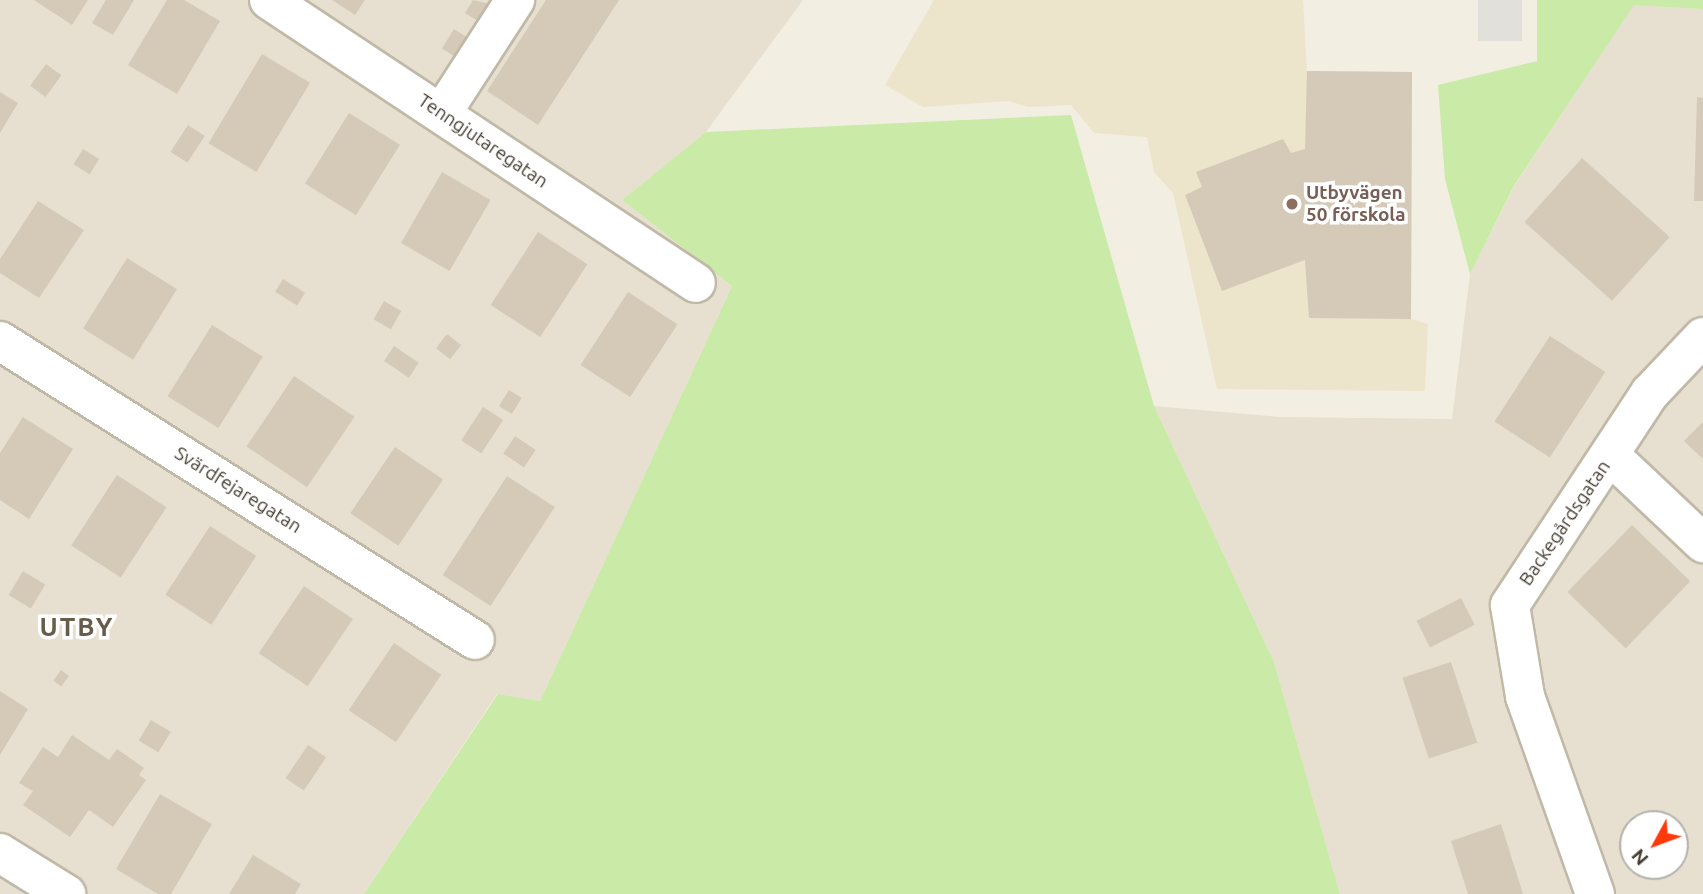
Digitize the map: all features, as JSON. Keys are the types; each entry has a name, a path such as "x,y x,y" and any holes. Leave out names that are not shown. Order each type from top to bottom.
{"street":[{"name":"Tenngjutaregatan","path":"269,0 696,283"},
{"path":"442,113 515,0"},
{"name":"Backegårdsgatan","path":"1595,894 1525,696 1510,605 1611,456 1650,393 1703,337"},
{"name":"Svärdfejaregatan","path":"0,341 475,640"},
{"path":"1611,456 1703,544"},
{"path":"0,853 66,894"}],"shaded area":[{"path":"0,0 803,0 706,132 622,200 732,286 540,701 497,694 364,894 0,894"},
{"name":"Utbyvägen 50 förskola","path":"934,0 1303,0 1307,71 1412,72 1411,319 1428,324 1425,391 1217,389 1173,193 1154,172 1147,137 1094,133 1071,105 1028,107 1009,101 923,107 885,85"},
{"path":"1478,0 1522,0 1522,41 1478,41"},
{"path":"1634,4 1703,9 1703,894 1340,894 1274,662 1154,406 1280,417 1452,419 1470,274 1515,185"}],"green space":[{"path":"1537,0 1703,0 1703,9 1634,5 1515,184 1470,274 1445,179 1438,85 1537,61"},
{"path":"1071,115 1154,406 1274,662 1340,894 364,894 498,694 540,701 732,286 622,200 706,132"}],"building":[{"path":"34,0 88,0 72,25"},
{"path":"106,0 134,0 113,35 92,23"},
{"path":"167,0 184,0 220,21 177,94 128,65"},
{"path":"332,0 365,0 355,15"},
{"path":"473,0 490,4 478,21 465,13"},
{"path":"546,0 619,0 538,125 487,91"},
{"path":"454,29 470,39 458,59 442,49"},
{"path":"262,54 310,83 256,172 208,143"},
{"path":"46,64 61,75 46,97 30,86"},
{"path":"1307,71 1412,72 1411,319 1309,318 1305,260 1222,291 1185,195 1202,187 1196,172 1283,139 1291,153 1305,149"},
{"path":"0,92 18,103 0,133"},
{"path":"1697,97 1703,98 1703,201 1694,201"},
{"path":"349,113 400,145 356,215 305,183"},
{"path":"188,125 205,136 187,163 171,152"},
{"path":"83,149 99,159 90,174 73,164"},
{"path":"1582,158 1670,237 1612,301 1524,222"},
{"path":"442,172 490,200 449,271 401,243"},
{"path":"38,201 84,230 39,298 0,273 0,259"},
{"path":"538,232 587,264 540,337 491,305"},
{"path":"127,258 177,289 133,360 83,328"},
{"path":"283,279 305,293 297,305 275,292"},
{"path":"628,292 677,324 630,397 581,365"},
{"path":"384,301 401,311 391,329 374,319"},
{"path":"212,325 263,357 218,428 167,396"},
{"path":"447,334 461,345 450,359 436,348"},
{"path":"1550,336 1605,372 1550,457 1494,422"},
{"path":"394,346 419,363 409,378 384,361"},
{"path":"294,376 355,417 307,487 246,446"},
{"path":"509,390 522,398 512,414 499,406"},
{"path":"483,407 503,420 481,454 461,441"},
{"path":"23,417 73,449 29,519 0,500 0,453"},
{"path":"1703,422 1703,459 1684,441"},
{"path":"515,436 536,450 524,467 503,453"},
{"path":"395,447 443,479 398,546 350,513"},
{"path":"117,475 166,507 121,578 71,545"},
{"path":"507,476 555,507 491,606 443,575"},
{"path":"1632,525 1690,581 1626,648 1567,592"},
{"path":"210,526 256,556 211,625 165,595"},
{"path":"23,571 45,584 31,608 9,595"},
{"path":"304,586 353,619 308,686 259,653"},
{"path":"1461,598 1475,625 1430,647 1416,621"},
{"path":"394,643 441,675 396,742 349,710"},
{"path":"1451,662 1477,743 1429,759 1402,678"},
{"path":"61,670 69,676 61,686 53,680"},
{"path":"0,691 28,709 0,755"},
{"path":"151,720 171,732 158,752 139,741"},
{"path":"72,735 109,760 117,749 144,768 139,775 146,780 113,827 89,810 70,837 23,805 33,791 19,783 43,747 58,757"},
{"path":"308,745 326,757 304,790 286,778"},
{"path":"160,794 212,824 171,894 158,894 116,869"},
{"path":"1501,824 1523,894 1468,894 1451,841"},
{"path":"253,855 301,884 295,894 229,894"}],"place":[{"name":"Utbyvägen 50 förskola","path":"1292,204"}],"district":[{"name":"UTBY","path":"77,627"}]}
